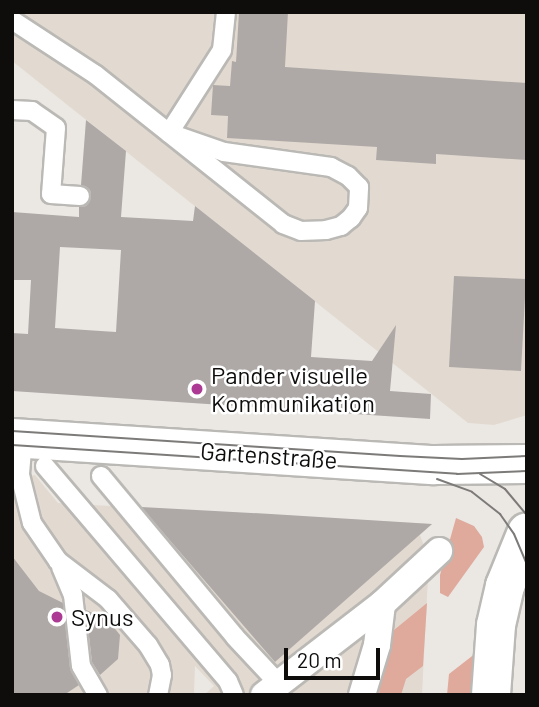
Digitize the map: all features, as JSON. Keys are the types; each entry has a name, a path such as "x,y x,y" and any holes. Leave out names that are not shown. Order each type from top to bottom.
{"street":[{"name":"Gartenstraße","path":"27,447 434,465 527,464"},
{"path":"491,695 496,625 505,586 527,532"},
{"path":"271,689 382,604 439,551"},
{"path":"362,695 377,645 382,604"}],"lane":[{"path":"169,133 222,50 226,12"},
{"path":"12,20 96,75 283,224 301,231 341,226 358,208 359,187 348,176 331,167 224,152 169,133"},
{"path":"12,110 32,111 55,128 51,194 80,196"},
{"path":"27,447 20,475 24,496 32,523 58,561 73,595 81,666 98,695"},
{"path":"27,447 209,658 234,695"},
{"path":"101,476 235,637 271,689"},
{"path":"58,561 108,599 134,626 160,665 162,676 158,695"}],"shaded area":[{"path":"12,12 527,12 527,415 494,425 468,423 12,61"},
{"path":"35,475 58,503 432,524 420,535 429,559 422,695 204,695 214,686 195,666 194,695 12,695 12,479"},
{"path":"456,518 474,526 482,537 484,547 448,597 440,593 440,575"},
{"path":"427,603 423,666 406,679 401,695 379,695 383,639"},
{"path":"476,653 475,695 447,695 449,674"}],"building":[{"path":"239,12 288,12 285,67 527,83 527,160 436,154 436,164 376,160 377,147 227,138 228,116 211,115 213,85 230,86 232,61 236,62"},
{"path":"86,120 126,151 121,217 193,221 195,206 315,301 311,357 372,361 396,325 390,391 431,394 430,419 12,391 12,333 28,334 31,280 12,280 12,212 79,217 79,207 86,206 91,197 90,190 81,185","holes":["60,247 121,250 116,332 55,328"]},
{"path":"454,276 526,279 521,371 449,367"},
{"path":"141,507 271,514 432,524 275,662"},
{"name":"Synus","path":"12,556 39,591 63,603 70,668 79,685 64,695 12,695"},
{"path":"86,610 108,620 120,635 118,659 100,675 92,662"}],"tram line":[{"path":"12,431 400,456 462,459 527,456"},
{"path":"12,445 457,474 527,471"},
{"path":"480,474 505,489 527,515"},
{"path":"437,479 472,492 500,514 514,534 527,564"}],"place":[{"name":"Pander visuelle Kommunikation","path":"197,389"},
{"name":"Synus","path":"57,617"}]}
